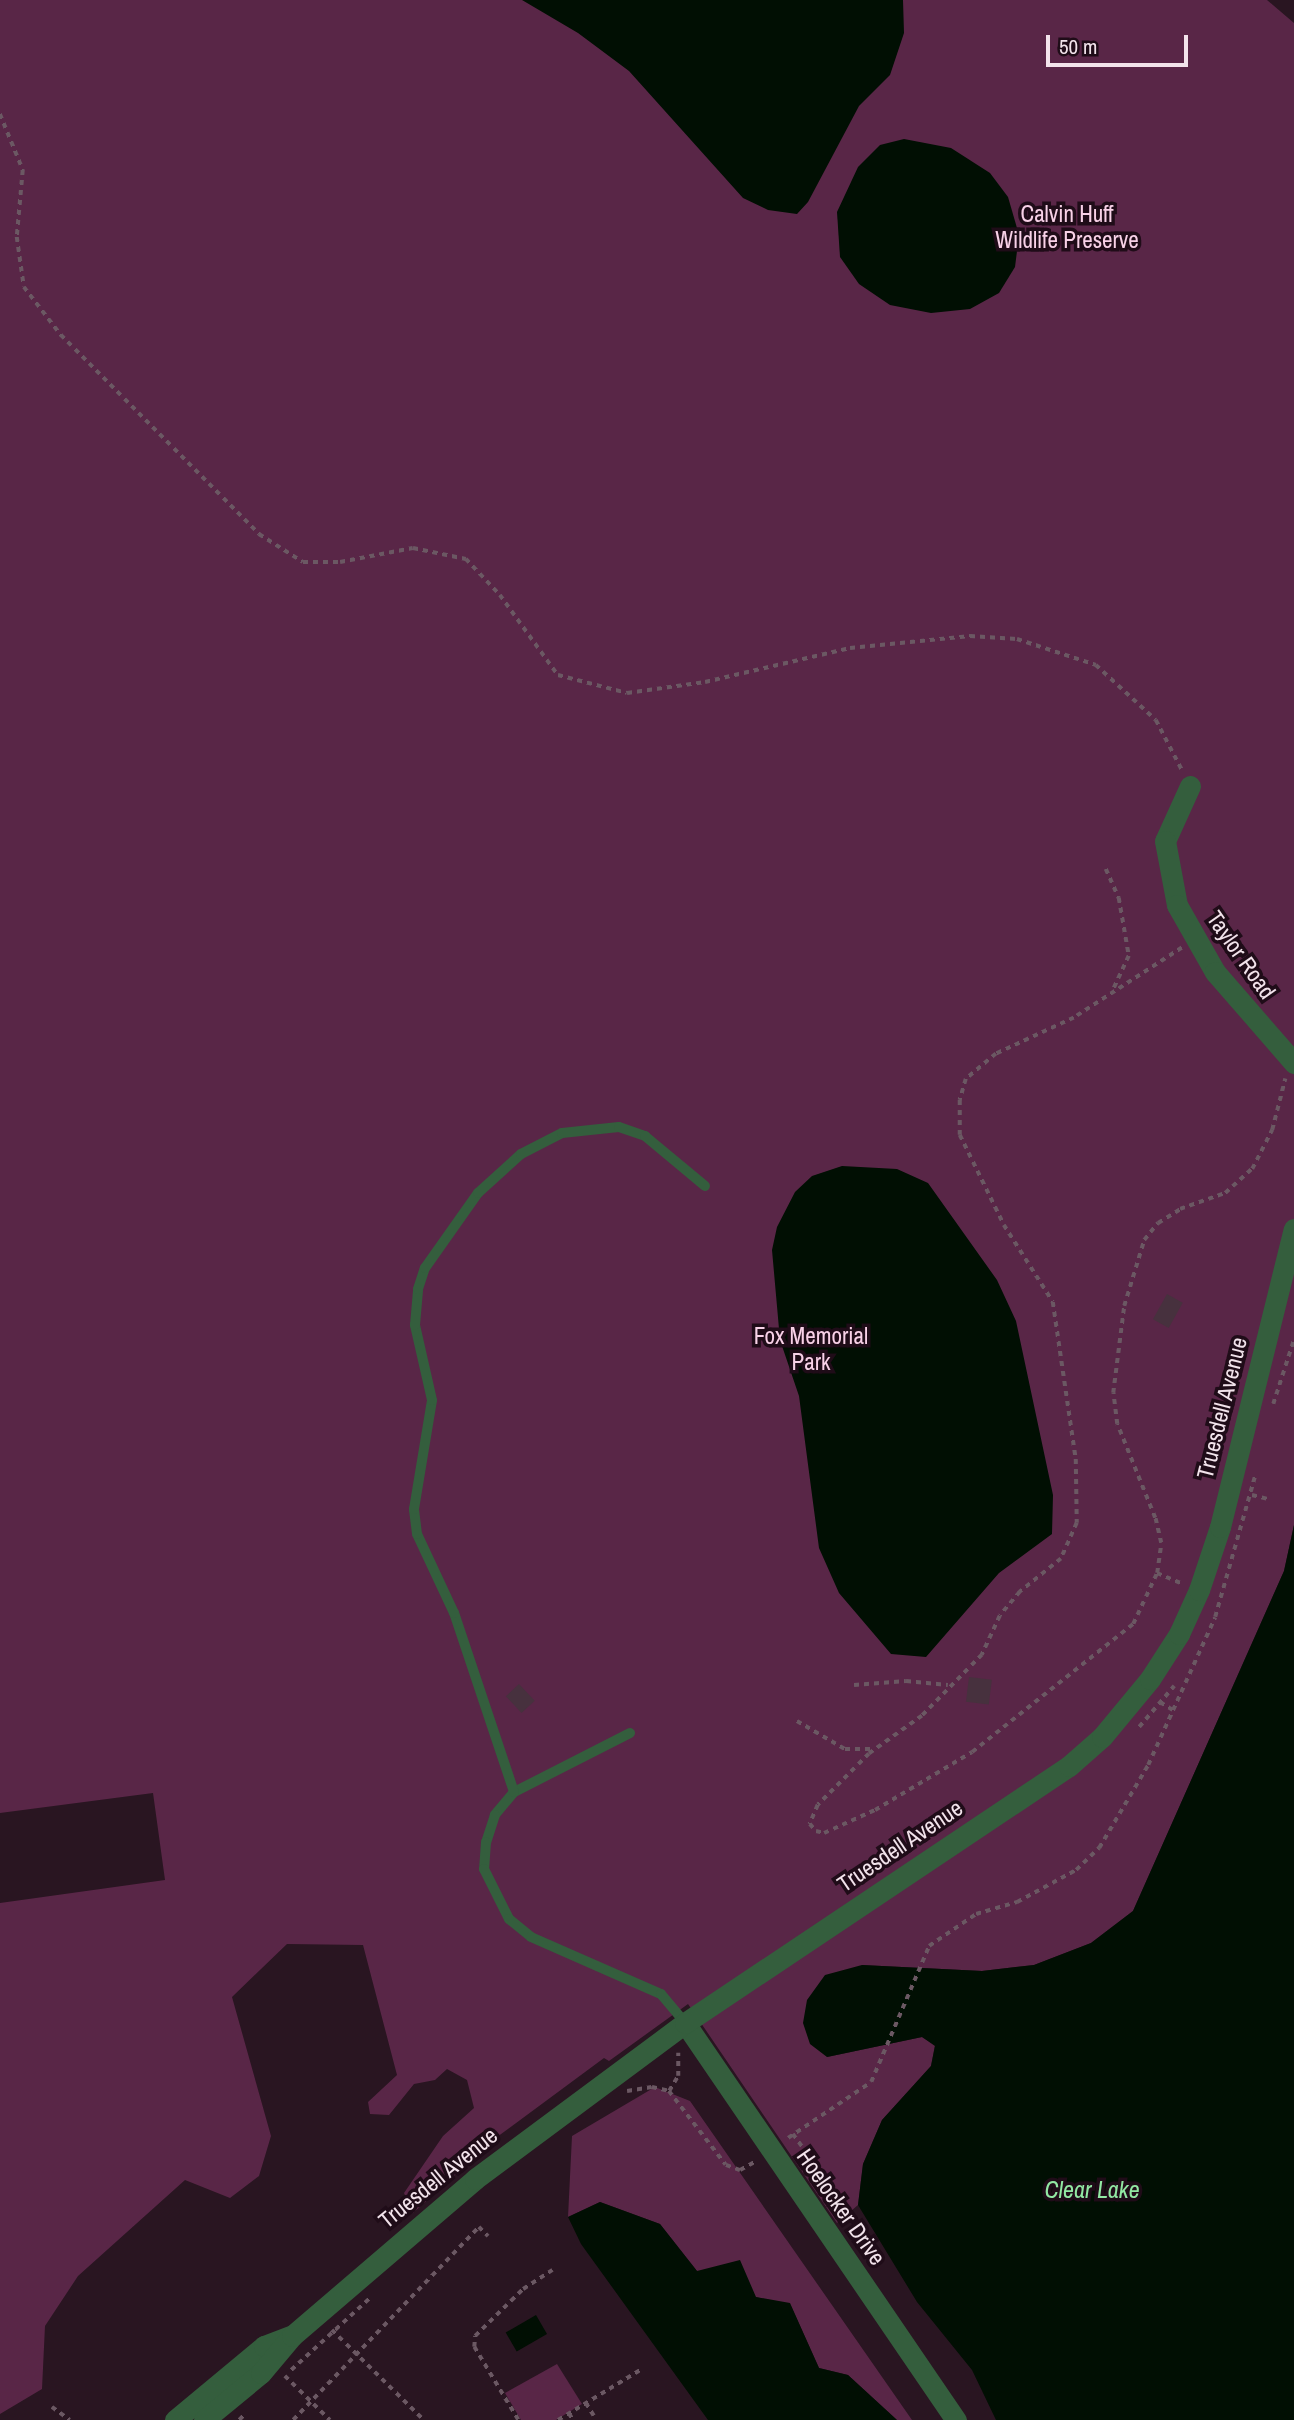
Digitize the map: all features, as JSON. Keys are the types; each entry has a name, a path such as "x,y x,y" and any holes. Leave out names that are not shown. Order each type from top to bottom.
{"street":[{"name":"Taylor Road","path":"1190,786 1166,841 1177,905 1194,940 1289,1060"},
{"name":"Truesdell Avenue","path":"175,2420 264,2346 327,2323 475,2179 685,2023 1069,1766 1102,1737 1150,1679 1180,1634 1220,1527 1294,1229"},
{"name":"Hoelocker Drive","path":"685,2023 956,2420"},
{"name":"Truesdell Avenue","path":"204,2420 261,2373 292,2336"}],"lane":[{"path":"514,1792 454,1613 417,1534 414,1508 429,1440 432,1400 415,1325 418,1289 425,1268 478,1193 521,1154 562,1133 619,1128 645,1136 705,1186"},
{"path":"629,1733 514,1792 495,1815 486,1842 484,1869 509,1919 531,1937 661,1994 685,2023"}],"path":[{"path":"0,114 23,170 17,236 24,287 61,335 260,534 303,562 340,562 413,548 466,559 500,595 558,675 627,692 705,681 850,648 970,636 1017,639 1096,665 1156,720 1190,786"},
{"path":"1106,869 1119,898 1129,956 1112,993"},
{"path":"1194,940 1074,1018 996,1054 966,1079 960,1100 960,1135 1004,1225 1053,1302 1076,1459 1077,1523 1060,1559 1020,1592 990,1630 982,1655 948,1685 922,1716 876,1749 818,1805 810,1824 816,1831 824,1833 875,1810 972,1752 1133,1624 1157,1573 1161,1544 1155,1518 1117,1424 1113,1393 1124,1306 1144,1240 1158,1223 1180,1209 1225,1193 1252,1169 1277,1109 1289,1060"},
{"path":"1252,1495 1268,1499"},
{"path":"854,1685 906,1681 948,1685"},
{"path":"1134,1732 1174,1686"},
{"path":"797,1721 845,1749 876,1749"},
{"path":"621,2094 643,2088 669,2091 726,2165 747,2168 871,2082 882,2065 929,1946"},
{"path":"669,2091 677,2076 677,2048 685,2023"},
{"path":"293,2420 480,2227 488,2236"},
{"path":"518,2420 474,2347 475,2336 523,2289 552,2270"},
{"path":"276,2384 327,2323 380,2289"},
{"path":"327,2323 424,2420"},
{"path":"558,2420 642,2369"},
{"path":"285,2376 330,2420"},
{"path":"586,2403 594,2416"},
{"path":"52,2407 70,2420"},
{"path":"239,2420 251,2409"},
{"path":"569,2413 573,2420"}],"green space":[{"path":"0,0 1267,0 1294,23 1294,1525 1284,1571 1133,1911 1091,1943 1034,1965 982,1971 862,1965 827,2057 922,2037 935,2045 931,2066 882,2120 863,2164 858,2205 837,2223 688,2004 609,2061 604,2058 497,2137 413,2213 404,2193 443,2136 474,2108 467,2080 447,2069 435,2080 414,2084 389,2115 370,2114 368,2102 397,2075 363,1945 287,1944 232,1997 271,2136 259,2176 230,2198 185,2180 78,2276 45,2326 42,2389 0,2414 0,1903 165,1880 153,1793 0,1813"},
{"path":"655,2087 690,2101 912,2420 897,2420 848,2375 819,2368 790,2304 755,2297 697,2271 660,2224 600,2202 568,2217 572,2136"},
{"path":"557,2364 582,2404 556,2420 521,2420 505,2393"}],"water":[{"path":"522,0 903,0 904,33 890,75 859,106 808,202 797,214 768,210 743,198 629,71 578,33"},
{"path":"904,139 951,148 990,173 1008,197 1019,235 1015,267 999,293 970,309 931,313 890,305 859,284 840,257 837,212 858,167 880,145"},
{"path":"842,1166 897,1169 928,1183 997,1280 1016,1321 1053,1495 1052,1534 999,1573 926,1657 891,1654 839,1593 819,1548 799,1396 780,1340 772,1250 777,1227 795,1192 812,1176"},
{"name":"Clear Lake","path":"1294,1525 1294,2420 996,2420 972,2370 917,2302 858,2205 863,2164 882,2120 931,2066 935,2046 922,2037 827,2057 810,2044 803,2023 807,2000 825,1975 862,1965 982,1971 1034,1965 1091,1943 1133,1911 1284,1571"},
{"path":"600,2202 660,2224 697,2271 740,2260 756,2297 790,2303 819,2368 848,2375 897,2420 708,2420 581,2244 568,2217"},
{"path":"536,2315 547,2334 517,2352 506,2332"}],"building":[{"path":"1167,1294 1183,1303 1169,1328 1153,1319"},
{"path":"969,1677 992,1680 989,1705 966,1702"},
{"path":"519,1684 535,1701 522,1713 506,1696"}],"park label":[{"name":"Calvin Huff Wildlife Preserve","path":"1067,227"},
{"name":"Fox Memorial Park","path":"811,1349"}]}
